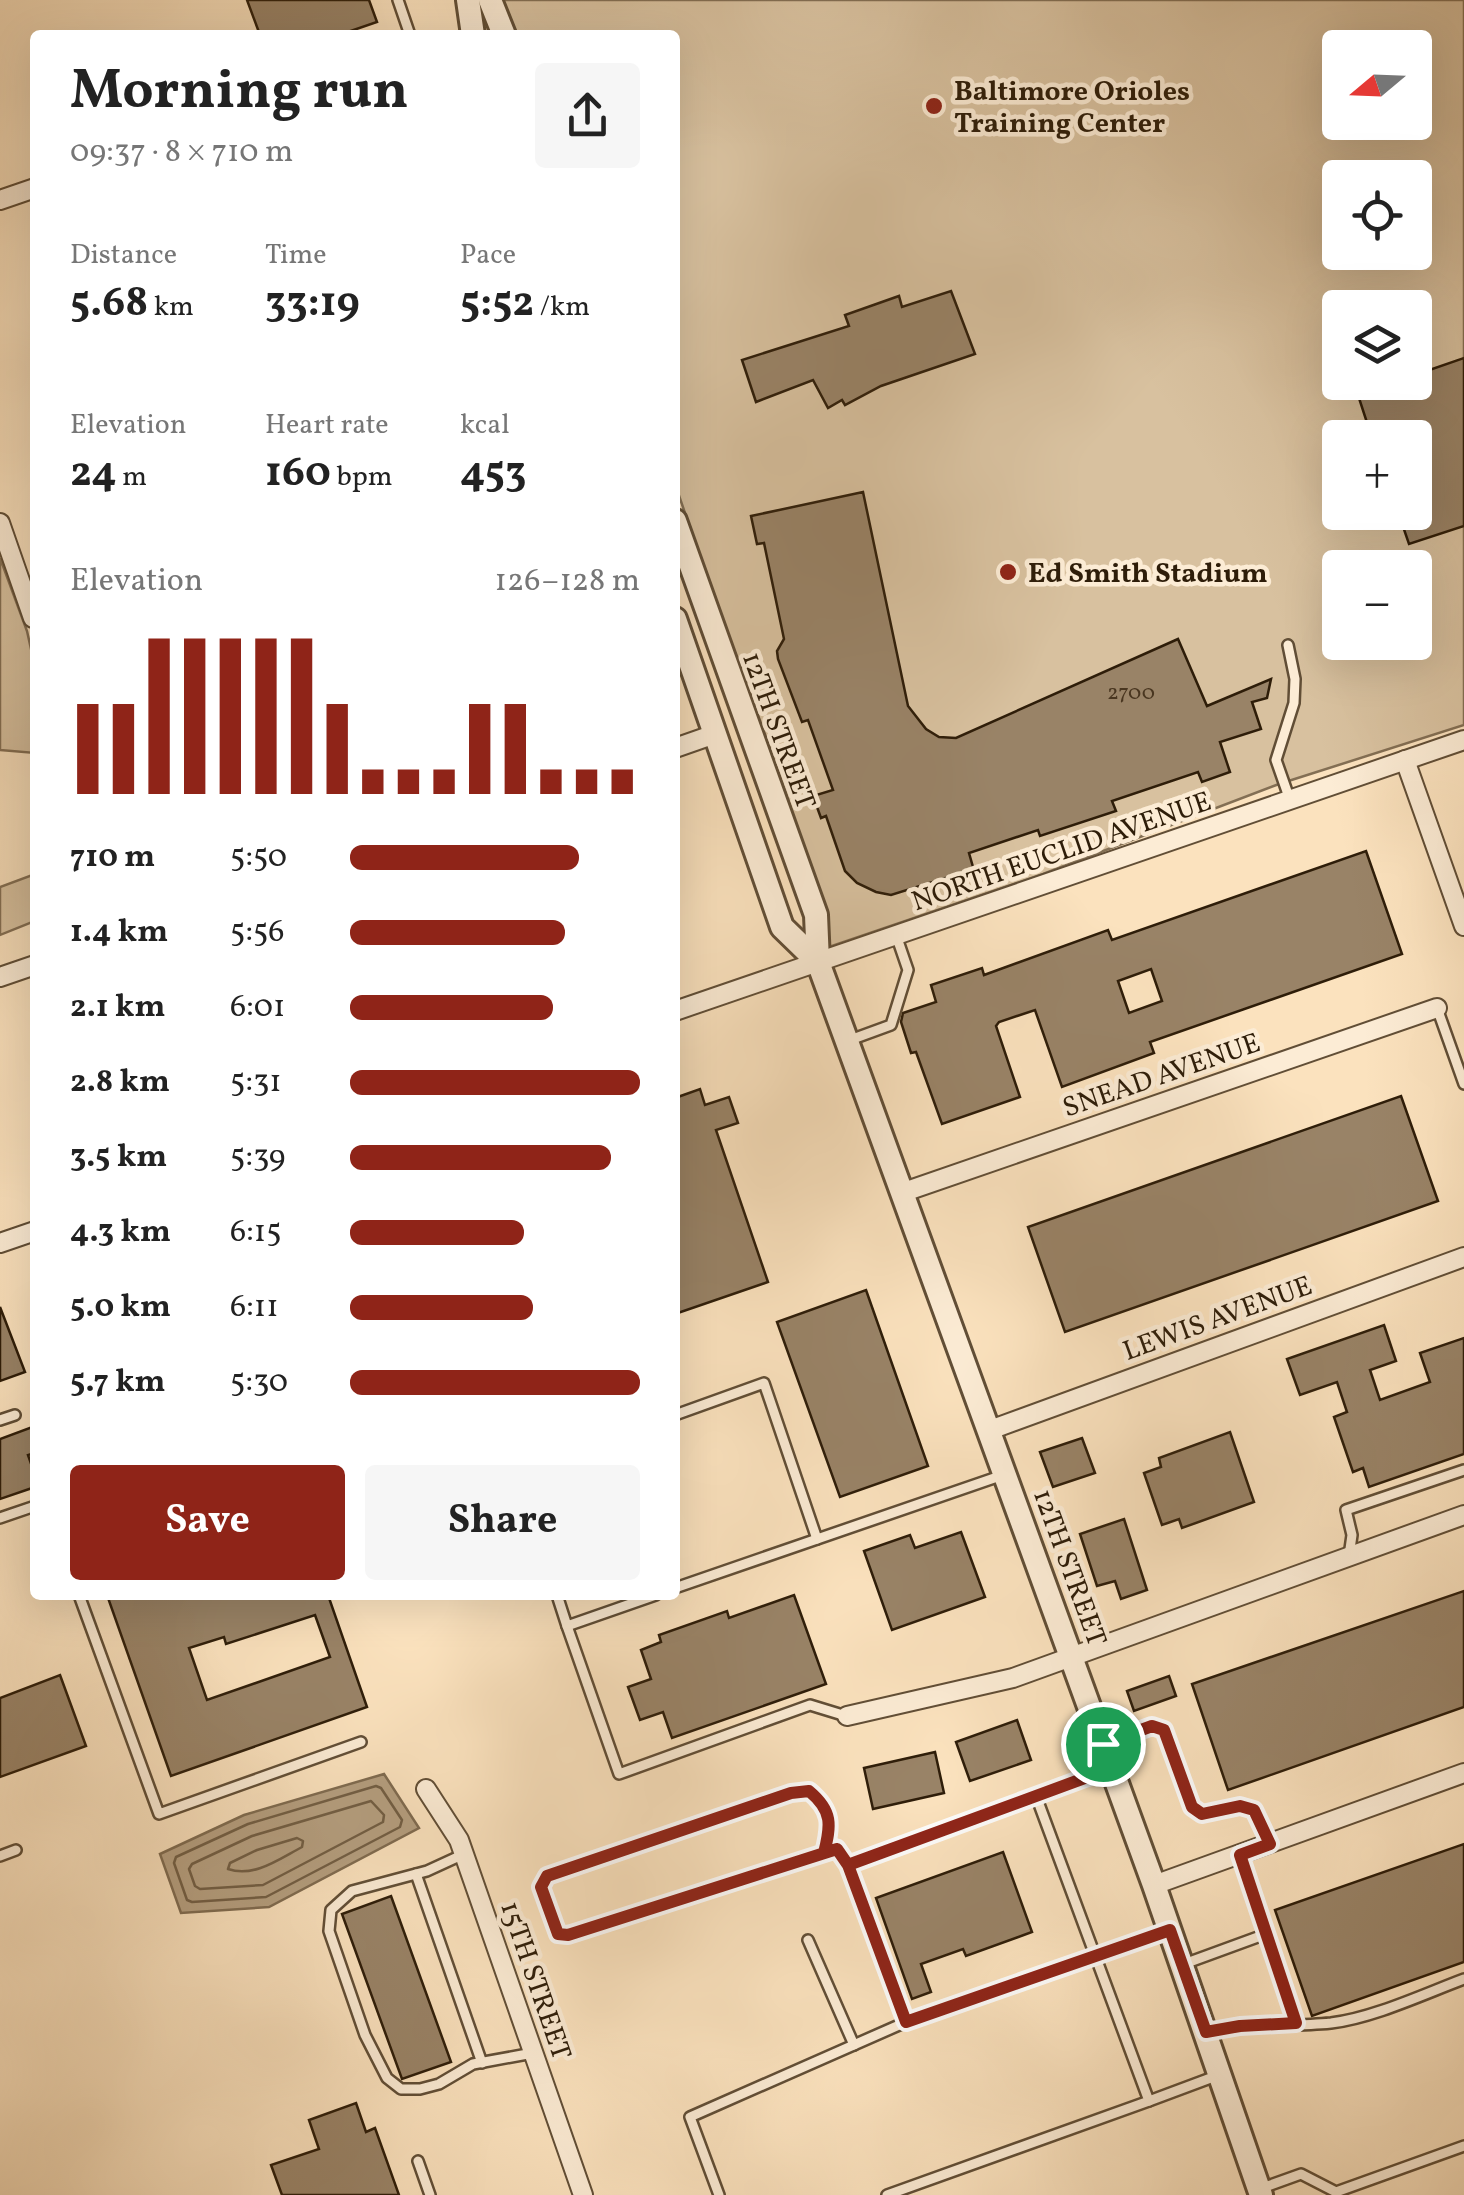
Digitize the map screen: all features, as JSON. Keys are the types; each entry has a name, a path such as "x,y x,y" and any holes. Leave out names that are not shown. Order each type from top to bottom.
{"street":[{"path":"468,0 472,30"},
{"path":"490,0 502,30"},
{"path":"0,200 30,190"},
{"path":"0,522 30,609"},
{"name":"12TH STREET","path":"680,535 816,915 818,962 1154,1884 1260,2192"},
{"name":"12TH STREET","path":"680,632 782,927 818,962"},
{"path":"680,746 715,734"},
{"name":"NORTH EUCLID AVENUE","path":"680,1009 1464,740"},
{"path":"1405,760 1464,926"},
{"path":"0,977 30,967"},
{"name":"SNEAD AVENUE","path":"904,1192 1436,1008"},
{"path":"0,1243 30,1233"},
{"name":"LEWIS AVENUE","path":"990,1430 1464,1257"},
{"path":"847,1716 1013,1678 1464,1515"},
{"path":"1154,1884 1464,1773"},
{"name":"15TH STREET","path":"426,1789 464,1854 583,2195"}],"lane":[{"path":"398,0 408,30"},
{"path":"1288,645 1295,680 1294,702 1276,760 1290,800"},
{"path":"848,1041 891,1025 908,970 896,935"},
{"path":"1436,1008 1464,1084"},
{"path":"680,1412 764,1383 817,1539"},
{"path":"0,1420 15,1414"},
{"path":"1349,1556 1352,1535 1346,1510 1464,1470"},
{"path":"680,1586 1006,1474"},
{"path":"0,1518 30,1508"},
{"path":"81,1600 159,1814 361,1742"},
{"path":"559,1600 619,1774 810,1705 847,1716"},
{"path":"567,1626 622,1600"},
{"path":"1103,1744 1152,1726 1164,1730 1192,1807 1202,1814 1240,1806 1254,1810 1270,1844"},
{"path":"848,1865 1112,1768"},
{"path":"824,1853 828,1812 809,1791 791,1793 547,1876 541,1887 558,1934 568,1935 837,1849 848,1865 906,2022"},
{"path":"1036,1796 1149,2101"},
{"path":"0,1856 16,1850"},
{"path":"464,1854 416,1874 352,1891 331,1910 329,1931 358,2018 387,2078 401,2089 420,2089 482,2063 534,2053"},
{"path":"1240,1855 1296,2023"},
{"path":"416,1874 482,2063"},
{"path":"719,2195 690,2117 906,2022 1170,1930"},
{"path":"1181,1965 1266,1934"},
{"path":"808,1940 854,2045"},
{"path":"1206,2032 1240,2026 1334,2022 1464,1979"},
{"path":"887,2195 1220,2074"},
{"path":"1260,2192 1301,2174 1337,2194 1464,2146"},
{"path":"418,2162 430,2195"}],"shaded area":[{"path":"503,0 1464,0 1464,725 1279,784 1043,874 829,947 827,910 680,499 680,30 515,30"},
{"path":"0,558 30,644 30,753 0,750"},
{"path":"30,876 30,923 0,935 0,887"}],"water":[{"path":"384,1774 419,1828 269,1907 181,1913 160,1854 244,1815"}],"building":[{"path":"247,0 369,0 377,22 354,30 258,30"},
{"path":"951,291 975,354 881,386 845,405 842,400 828,408 813,380 756,402 742,360 849,326 845,315 899,296 902,307"},
{"path":"1464,358 1464,526 1409,544 1404,530 1432,530 1432,420 1366,420 1360,400 1432,400 1432,369"},
{"path":"863,492 908,706 926,729 939,737 956,738 1178,639 1207,706 1271,679 1267,698 1252,702 1261,729 1220,742 1230,772 1202,782 1198,772 1112,801 1116,811 1040,836 1038,830 969,853 975,874 959,879 958,874 891,895 857,883 845,871 826,816 821,818 813,796 833,790 808,720 802,722 778,659 777,651 784,639 764,543 757,544 751,516"},
{"path":"1366,851 1402,954 1150,1042 1154,1053 1062,1087 1035,1010 999,1022 996,1026 1020,1097 942,1124 916,1052 911,1053 901,1022 903,1013 936,1002 931,985 982,968 984,975 1108,930 1112,940","holes":["1151,969 1162,1001 1129,1013 1118,981"]},
{"path":"700,1089 705,1105 729,1097 738,1123 716,1130 768,1282 680,1312 680,1096"},
{"path":"1401,1096 1438,1201 1065,1332 1028,1227"},
{"path":"866,1290 928,1466 840,1497 777,1322"},
{"path":"0,1307 25,1372 0,1381"},
{"path":"1384,1325 1396,1361 1370,1370 1380,1400 1430,1382 1420,1353 1464,1338 1464,1454 1369,1487 1363,1468 1353,1472 1334,1417 1347,1412 1337,1382 1300,1395 1287,1359"},
{"path":"30,1428 30,1489 0,1499 0,1439"},
{"path":"1230,1432 1254,1502 1182,1528 1179,1519 1162,1525 1144,1473 1161,1467 1159,1458"},
{"path":"1082,1438 1095,1473 1053,1487 1040,1452"},
{"path":"1124,1519 1147,1590 1121,1599 1115,1581 1097,1586 1080,1534"},
{"path":"961,1532 985,1597 892,1630 864,1551 910,1535 915,1548"},
{"path":"1464,1591 1464,1707 1228,1790 1192,1684"},
{"path":"794,1595 826,1684 672,1738 663,1712 640,1720 628,1687 651,1679 641,1650 661,1642 659,1635 727,1611 729,1618"},
{"path":"109,1600 330,1600 367,1707 171,1776","holes":["315,1615 330,1657 207,1700 189,1648 224,1637 226,1644"]},
{"path":"60,1675 86,1746 0,1777 0,1698"},
{"path":"1169,1676 1176,1696 1134,1711 1127,1691"},
{"path":"1017,1720 1031,1760 970,1781 956,1742"},
{"path":"935,1752 944,1793 873,1809 864,1768"},
{"path":"1464,1844 1464,1962 1312,2016 1275,1910"},
{"path":"1003,1852 1032,1932 966,1956 963,1949 921,1964 931,1992 912,1999 876,1898"},
{"path":"391,1896 451,2062 402,2079 342,1914"},
{"path":"356,2103 366,2132 375,2128 399,2195 282,2195 271,2165 319,2149 309,2120"}],"place":[{"name":"Baltimore Orioles Training Center","path":"934,106"},
{"name":"Ed Smith Stadium","path":"1008,572"}],"route":[{"path":"1103,1744 1112,1768 848,1865 837,1849 568,1935 558,1934 541,1887 547,1876 791,1793 809,1791 828,1812 824,1853 837,1849 848,1865 906,2022 1170,1930 1206,2032 1296,2023 1240,1855 1270,1844 1254,1810 1240,1806 1202,1814 1192,1807 1164,1730 1152,1726 1103,1744"}]}
